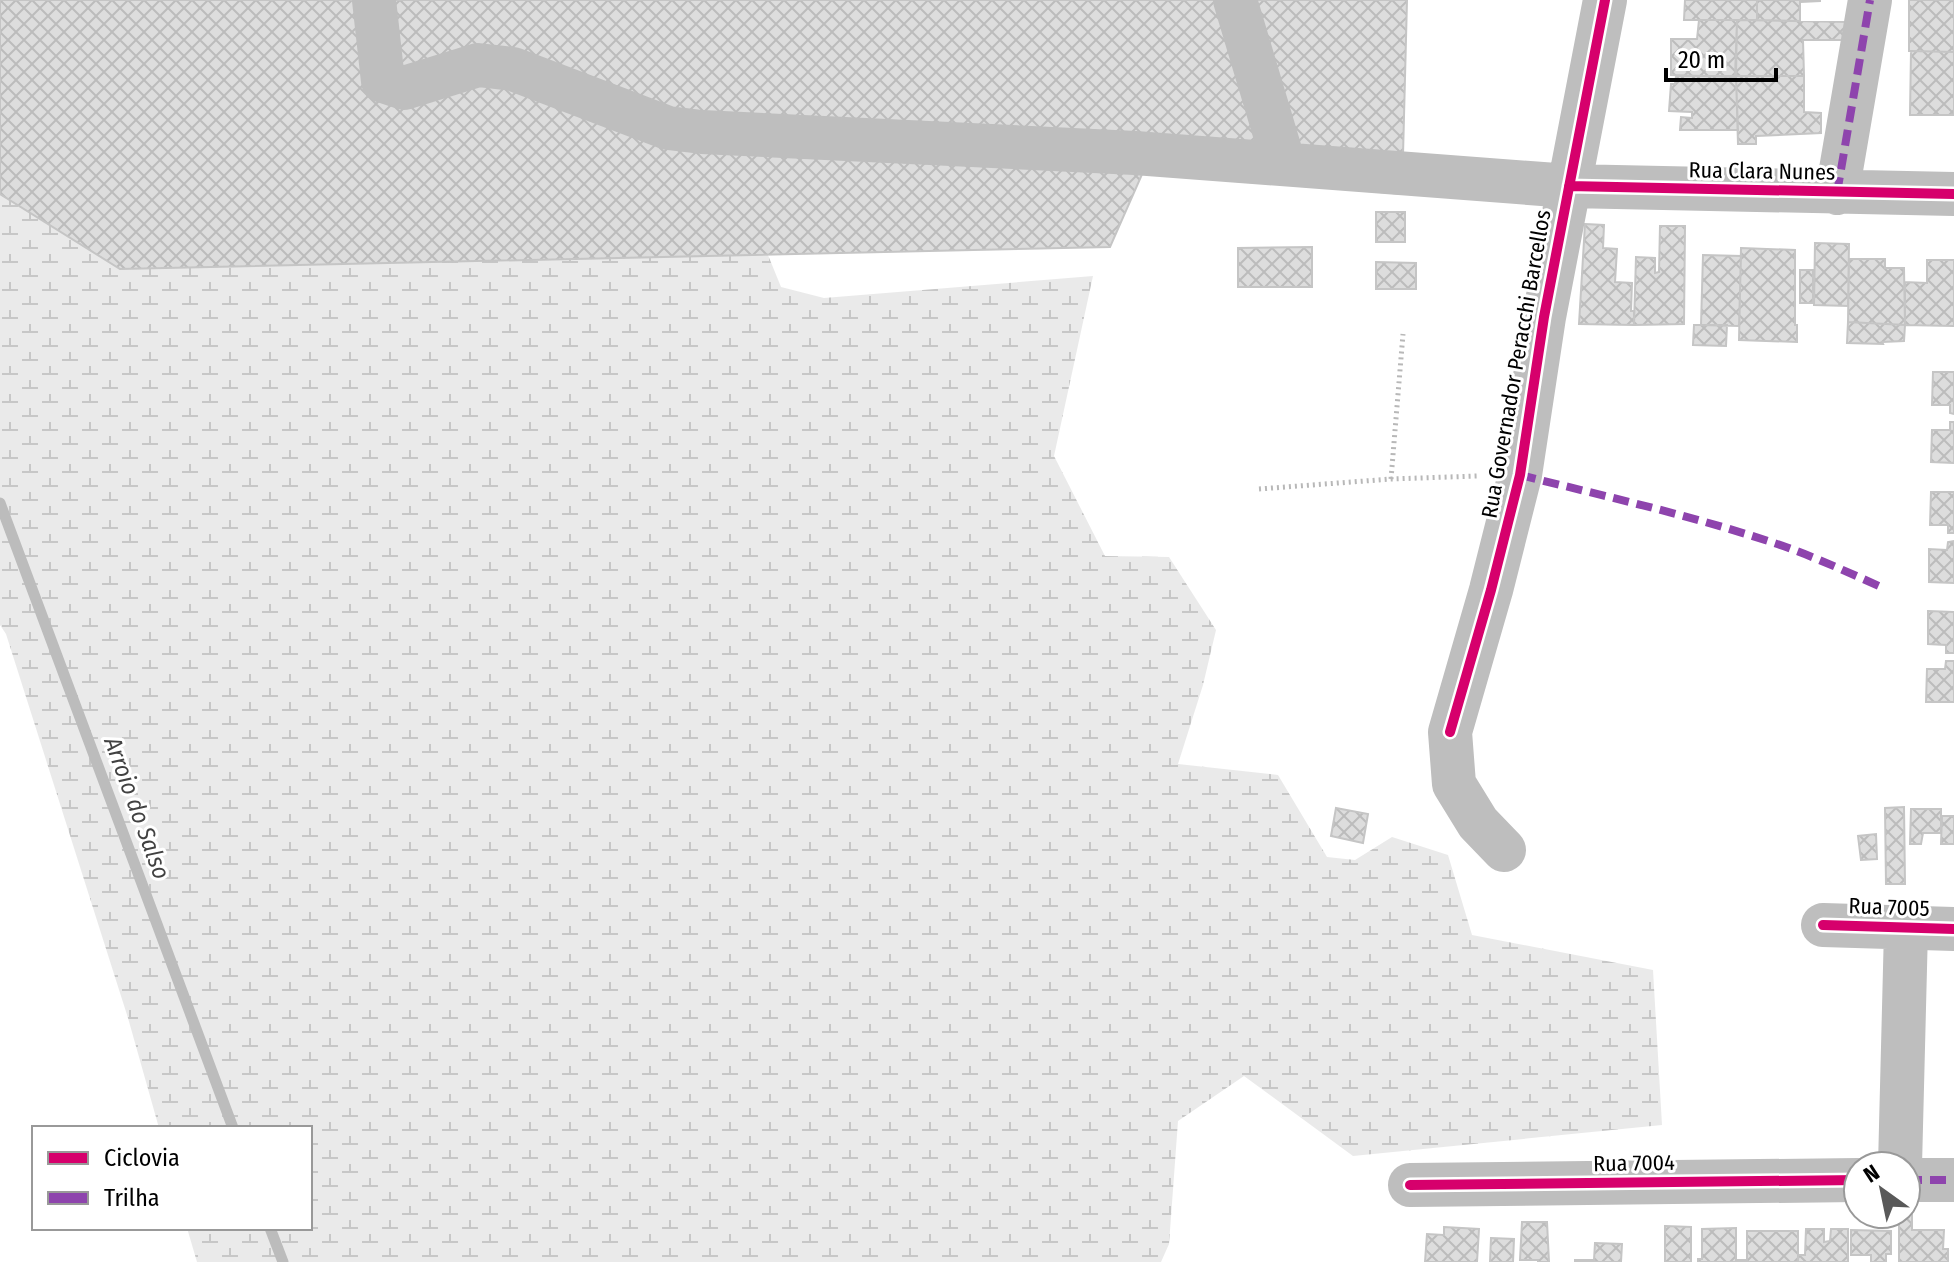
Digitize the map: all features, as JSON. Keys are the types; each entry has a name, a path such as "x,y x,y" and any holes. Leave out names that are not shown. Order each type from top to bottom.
{"street":[{"name":"Rua Clara Nunes","path":"374,0 383,81 404,88 478,65 513,69 668,128 1135,153 1569,186 1954,194"},
{"path":"1235,0 1284,164"},
{"name":"Rua Governador Peracchi Barcellos","path":"1504,850 1478,823 1454,784 1450,732 1520,475 1544,317 1605,0"},
{"path":"1837,193 1870,0"},
{"name":"Rua 7005","path":"1823,925 1954,929"},
{"path":"1900,1150 1906,929"},
{"name":"Rua 7004","path":"1410,1185 1842,1180"},
{"path":"1922,1180 1954,1180"}],"path":[{"path":"1391,479 1403,334"},
{"path":"1259,489 1391,479 1520,475"}],"green space":[{"path":"0,194 120,269 768,255 781,287 824,298 1093,276 1054,456 1105,556 1169,557 1216,630 1203,685 1178,764 1278,775 1327,857 1355,860 1392,837 1448,855 1472,935 1653,970 1662,1125 1353,1156 1244,1076 1178,1121 1169,1244 1161,1262 197,1262 188,1230 312,1230 312,1126 158,1126 128,1018 6,634 0,625"}],"building":[{"path":"0,0 1407,0 1402,194 1143,172 1110,247 120,269 0,194"},
{"path":"1685,0 1757,0 1757,20 1684,20"},
{"path":"1757,0 1820,1 1800,2 1800,21 1757,20"},
{"path":"1909,0 1954,0 1954,52 1909,51"},
{"path":"1699,20 1737,20 1735,77 1671,75 1671,39 1697,39"},
{"path":"1737,20 1849,22 1845,40 1803,40 1804,76 1736,76"},
{"path":"1911,51 1954,52 1954,115 1910,115"},
{"path":"1676,76 1736,76 1738,130 1680,130 1681,117 1692,118 1692,112 1669,111 1671,84 1675,84"},
{"path":"1736,76 1804,76 1804,112 1821,113 1821,133 1756,136 1756,144 1738,144"},
{"path":"1376,212 1405,212 1405,242 1376,242"},
{"path":"1585,224 1604,225 1603,248 1617,249 1615,282 1632,283 1634,325 1579,324"},
{"path":"1660,226 1685,226 1684,324 1634,325 1636,257 1655,258 1655,273 1659,272"},
{"path":"1815,243 1849,244 1848,306 1814,305"},
{"path":"1312,247 1312,287 1238,287 1238,248"},
{"path":"1741,248 1795,250 1797,342 1739,340"},
{"path":"1703,255 1741,256 1739,326 1701,325"},
{"path":"1849,259 1885,259 1885,268 1904,268 1905,325 1848,322"},
{"path":"1927,260 1954,260 1954,326 1905,325 1905,282 1927,283"},
{"path":"1376,262 1416,263 1416,289 1376,289"},
{"path":"1800,270 1813,270 1813,303 1800,303"},
{"path":"1848,322 1905,325 1904,341 1847,343"},
{"path":"1694,325 1727,325 1726,346 1693,345"},
{"path":"1933,372 1954,372 1954,414 1950,413 1950,405 1932,405"},
{"path":"1950,422 1954,422 1954,463 1931,462 1932,430 1950,430"},
{"path":"1931,492 1954,492 1954,533 1948,533 1948,525 1930,525"},
{"path":"1954,541 1954,583 1929,582 1929,549 1947,550 1948,542"},
{"path":"1928,611 1954,612 1954,653 1946,653 1946,645 1928,644"},
{"path":"1946,661 1954,661 1954,702 1926,702 1927,669 1945,669"},
{"path":"1904,807 1905,884 1886,884 1885,808"},
{"path":"1336,808 1368,814 1363,843 1331,836"},
{"path":"1911,809 1941,809 1941,833 1923,833 1921,844 1910,844"},
{"path":"1942,816 1954,816 1954,844 1941,844"},
{"path":"1876,834 1877,859 1861,860 1858,836"},
{"path":"1522,1222 1547,1222 1549,1262 1520,1260"},
{"path":"1665,1226 1691,1227 1691,1262 1665,1262"},
{"path":"1444,1227 1479,1229 1477,1262 1425,1262 1427,1234 1444,1235"},
{"path":"1736,1228 1736,1260 1747,1262 1698,1262 1702,1259 1702,1229"},
{"path":"1806,1229 1824,1229 1824,1242 1830,1241 1831,1229 1848,1230 1848,1262 1798,1262 1798,1255 1805,1255"},
{"path":"1851,1230 1891,1231 1891,1254 1886,1254 1886,1262 1871,1262 1871,1255 1851,1255"},
{"path":"1899,1230 1944,1230 1943,1249 1948,1249 1948,1262 1899,1262"},
{"path":"1747,1231 1798,1231 1798,1262 1747,1262"},
{"path":"1491,1238 1514,1239 1513,1262 1490,1262"},
{"path":"1595,1243 1622,1244 1621,1262 1575,1262 1594,1260"}],"waterway":[{"name":"Arroio do Salso","path":"0,503 232,1126"},
{"name":"Arroio do Salso","path":"271,1230 283,1262"}],"marked path":[{"path":"1837,193 1870,0"},
{"path":"1520,475 1740,532 1825,562 1879,586"},
{"path":"1922,1180 1954,1180"}],"cycle path":[{"path":"1450,732 1520,475 1544,317 1605,0"},
{"path":"1569,186 1954,194"},
{"path":"1823,925 1954,929"},
{"path":"1410,1185 1842,1180"}]}
